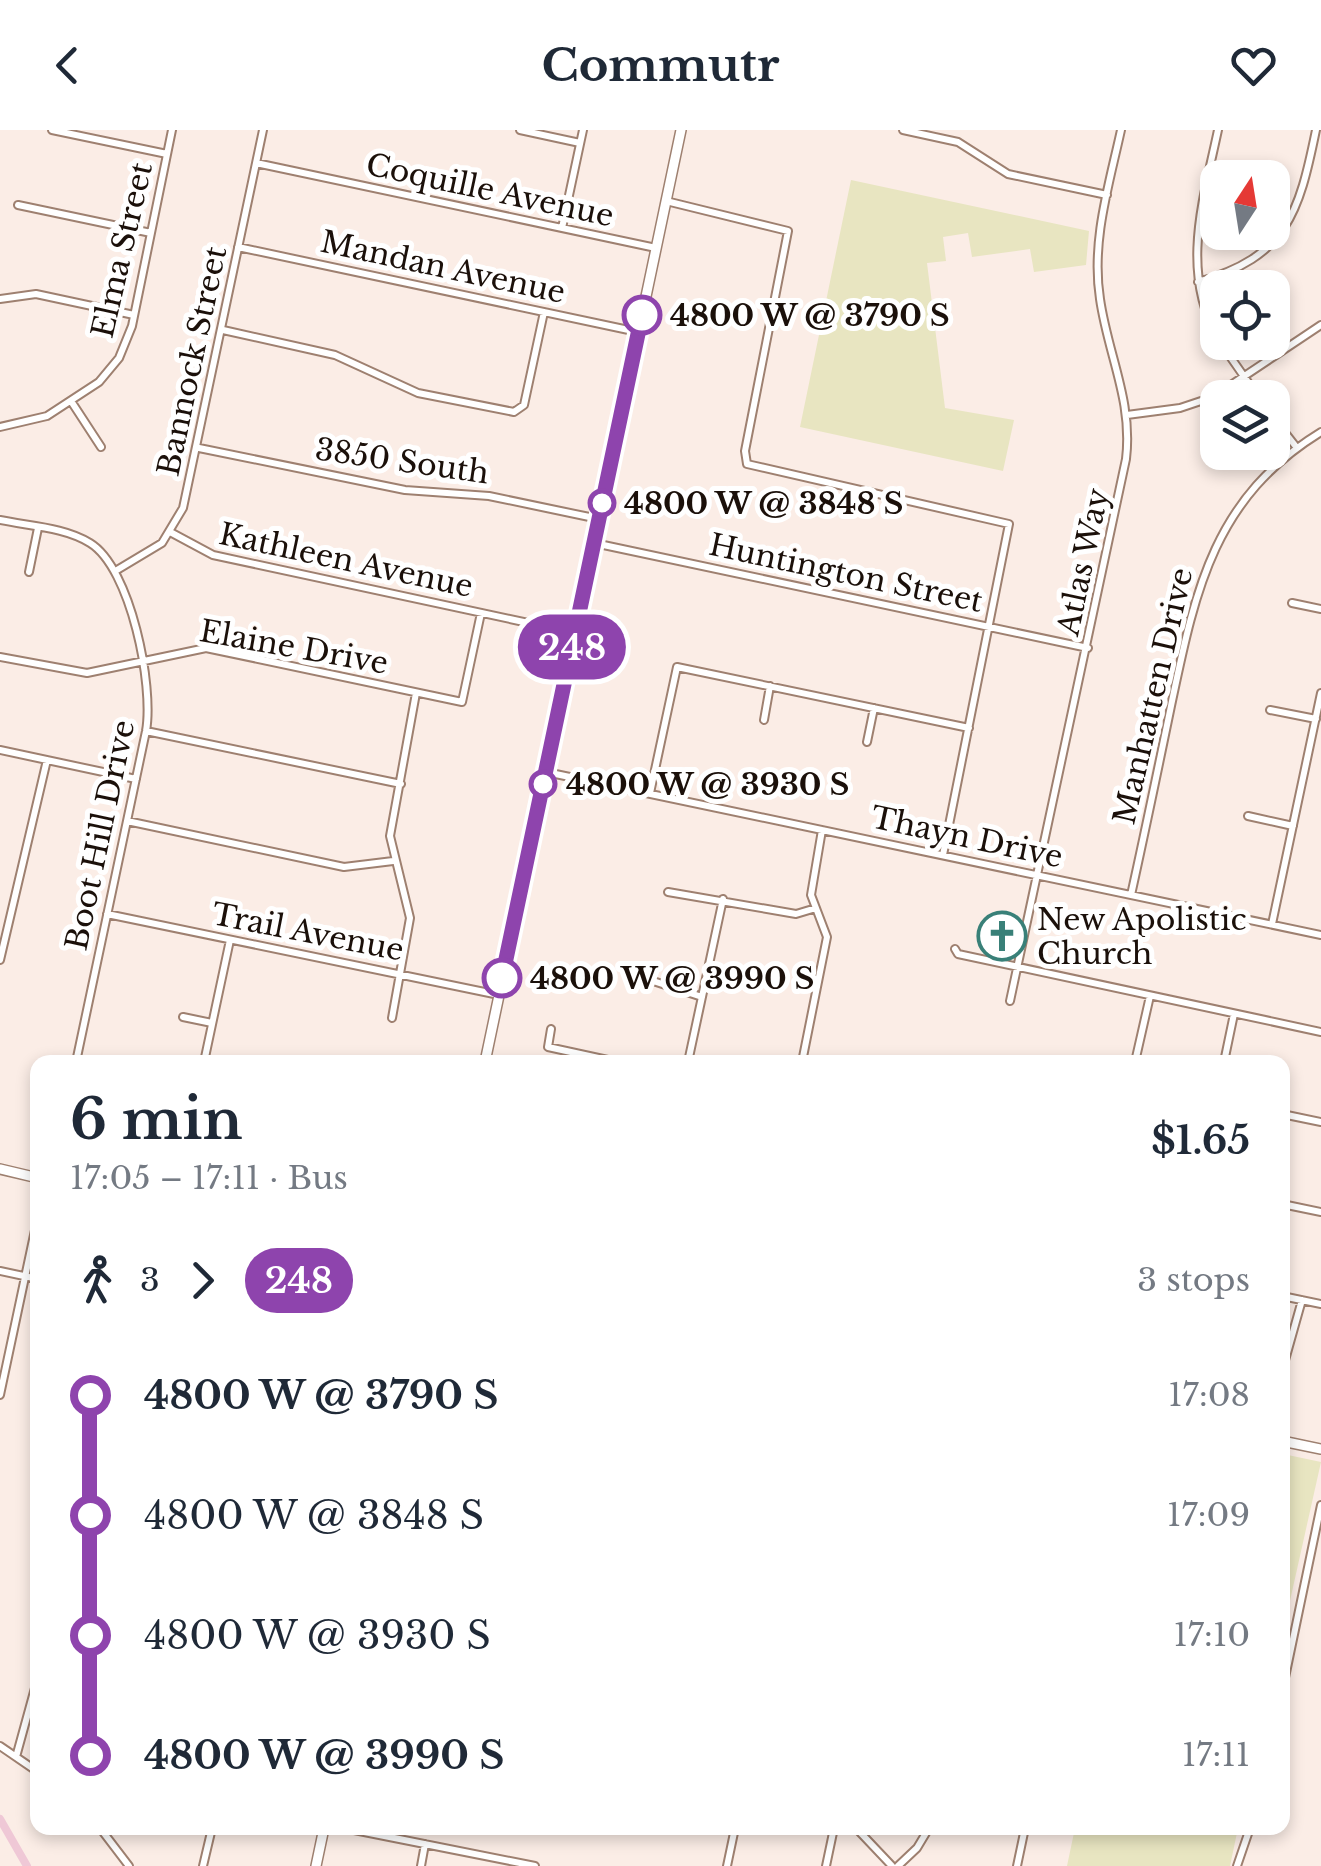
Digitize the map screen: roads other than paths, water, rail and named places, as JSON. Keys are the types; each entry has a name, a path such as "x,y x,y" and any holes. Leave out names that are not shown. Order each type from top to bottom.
{"main road":[{"path":"486,1055 680,130"},
{"path":"0,1170 30,1176"},
{"path":"1290,1443 1321,1449"},
{"path":"316,1866 323,1835"}],"street":[{"path":"52,130 167,154"},
{"name":"Elma Street","path":"0,427 39,420 114,365 134,315 172,130"},
{"name":"Bannock Street","path":"172,532 199,448 263,130"},
{"path":"520,130 580,143"},
{"path":"562,228 583,130"},
{"path":"903,130 962,144 1008,174 1107,195"},
{"name":"Atlas Way","path":"1010,1001 1124,474 1127,415 1098,287 1098,247 1121,130"},
{"path":"1200,288 1198,230 1218,130"},
{"path":"1198,282 1248,263 1286,228 1302,196 1316,130"},
{"name":"Coquille Avenue","path":"256,163 656,248"},
{"path":"666,201 788,230 745,461 754,467 1009,524 943,855"},
{"path":"18,205 151,233"},
{"name":"Mandan Avenue","path":"238,247 638,332"},
{"path":"0,299 36,294 134,315"},
{"path":"223,330 335,355 418,393 520,410 544,312"},
{"path":"1127,415 1198,404 1321,325"},
{"path":"1232,360 1246,380"},
{"path":"71,400 100,447"},
{"name":"Manhatten Drive","path":"1131,895 1201,578 1233,515 1251,490 1296,448 1321,432"},
{"path":"1290,440 1296,448"},
{"name":"3850 South","path":"199,448 404,490 489,496 599,520"},
{"path":"0,520 88,541 116,570 152,550 172,532"},
{"path":"29,572 38,528"},
{"name":"Kathleen Avenue","path":"172,532 213,555 575,633"},
{"name":"Huntington Street","path":"594,543 1088,648"},
{"name":"Boot Hill Drive","path":"78,1055 149,700 142,660 116,570"},
{"path":"1292,603 1321,609"},
{"name":"Elaine Drive","path":"0,657 80,673 206,648 462,702 481,613"},
{"path":"650,794 677,667 969,728"},
{"path":"764,720 770,686"},
{"path":"392,1018 410,918 393,861 390,836 416,692"},
{"path":"1272,924 1321,694"},
{"path":"868,742 874,708"},
{"path":"1270,710 1316,719"},
{"path":"146,730 400,784"},
{"path":"0,750 136,779"},
{"path":"0,960 46,760"},
{"name":"Thayn Drive","path":"546,772 1321,934"},
{"path":"1248,816 1293,826"},
{"path":"127,821 351,868 393,861"},
{"path":"803,1055 827,938 810,888 822,830"},
{"path":"668,892 792,914 816,908"},
{"path":"690,1055 723,899"},
{"path":"0,912 10,914"},
{"name":"Trail Avenue","path":"108,914 499,995"},
{"path":"205,1055 230,940"},
{"path":"955,949 958,954 1321,1032"},
{"path":"647,979 702,997"},
{"path":"1137,1055 1150,996"},
{"path":"1225,1055 1234,1014"},
{"path":"183,1016 212,1023"},
{"path":"551,1028 548,1047 584,1055"},
{"path":"1290,1116 1321,1122"},
{"path":"1290,1206 1321,1212"},
{"path":"0,1395 30,1253"},
{"path":"0,1270 30,1277"},
{"path":"1290,1298 1321,1304"},
{"path":"1290,1343 1302,1300"},
{"path":"1290,1654 1321,1505"},
{"path":"16,1757 30,1707"},
{"path":"0,1746 30,1767"},
{"path":"105,1835 129,1866"},
{"path":"203,1866 210,1835"},
{"path":"379,1835 535,1866"},
{"path":"727,1866 734,1835"},
{"path":"826,1866 833,1835"},
{"path":"863,1835 895,1866 923,1835"},
{"path":"1017,1866 1024,1835"},
{"path":"1237,1866 1248,1835"},
{"path":"420,1866 425,1844"}],"waterway":[{"path":"0,1819 27,1866"}],"place":[{"name":"4800 W @ 3790 S","path":"642,315"},
{"name":"4800 W @ 3848 S","path":"602,503"},
{"name":"4800 W @ 3930 S","path":"543,784"},
{"name":"New Apolistic Church","path":"1002,936"},
{"name":"4800 W @ 3990 S","path":"502,978"}]}
